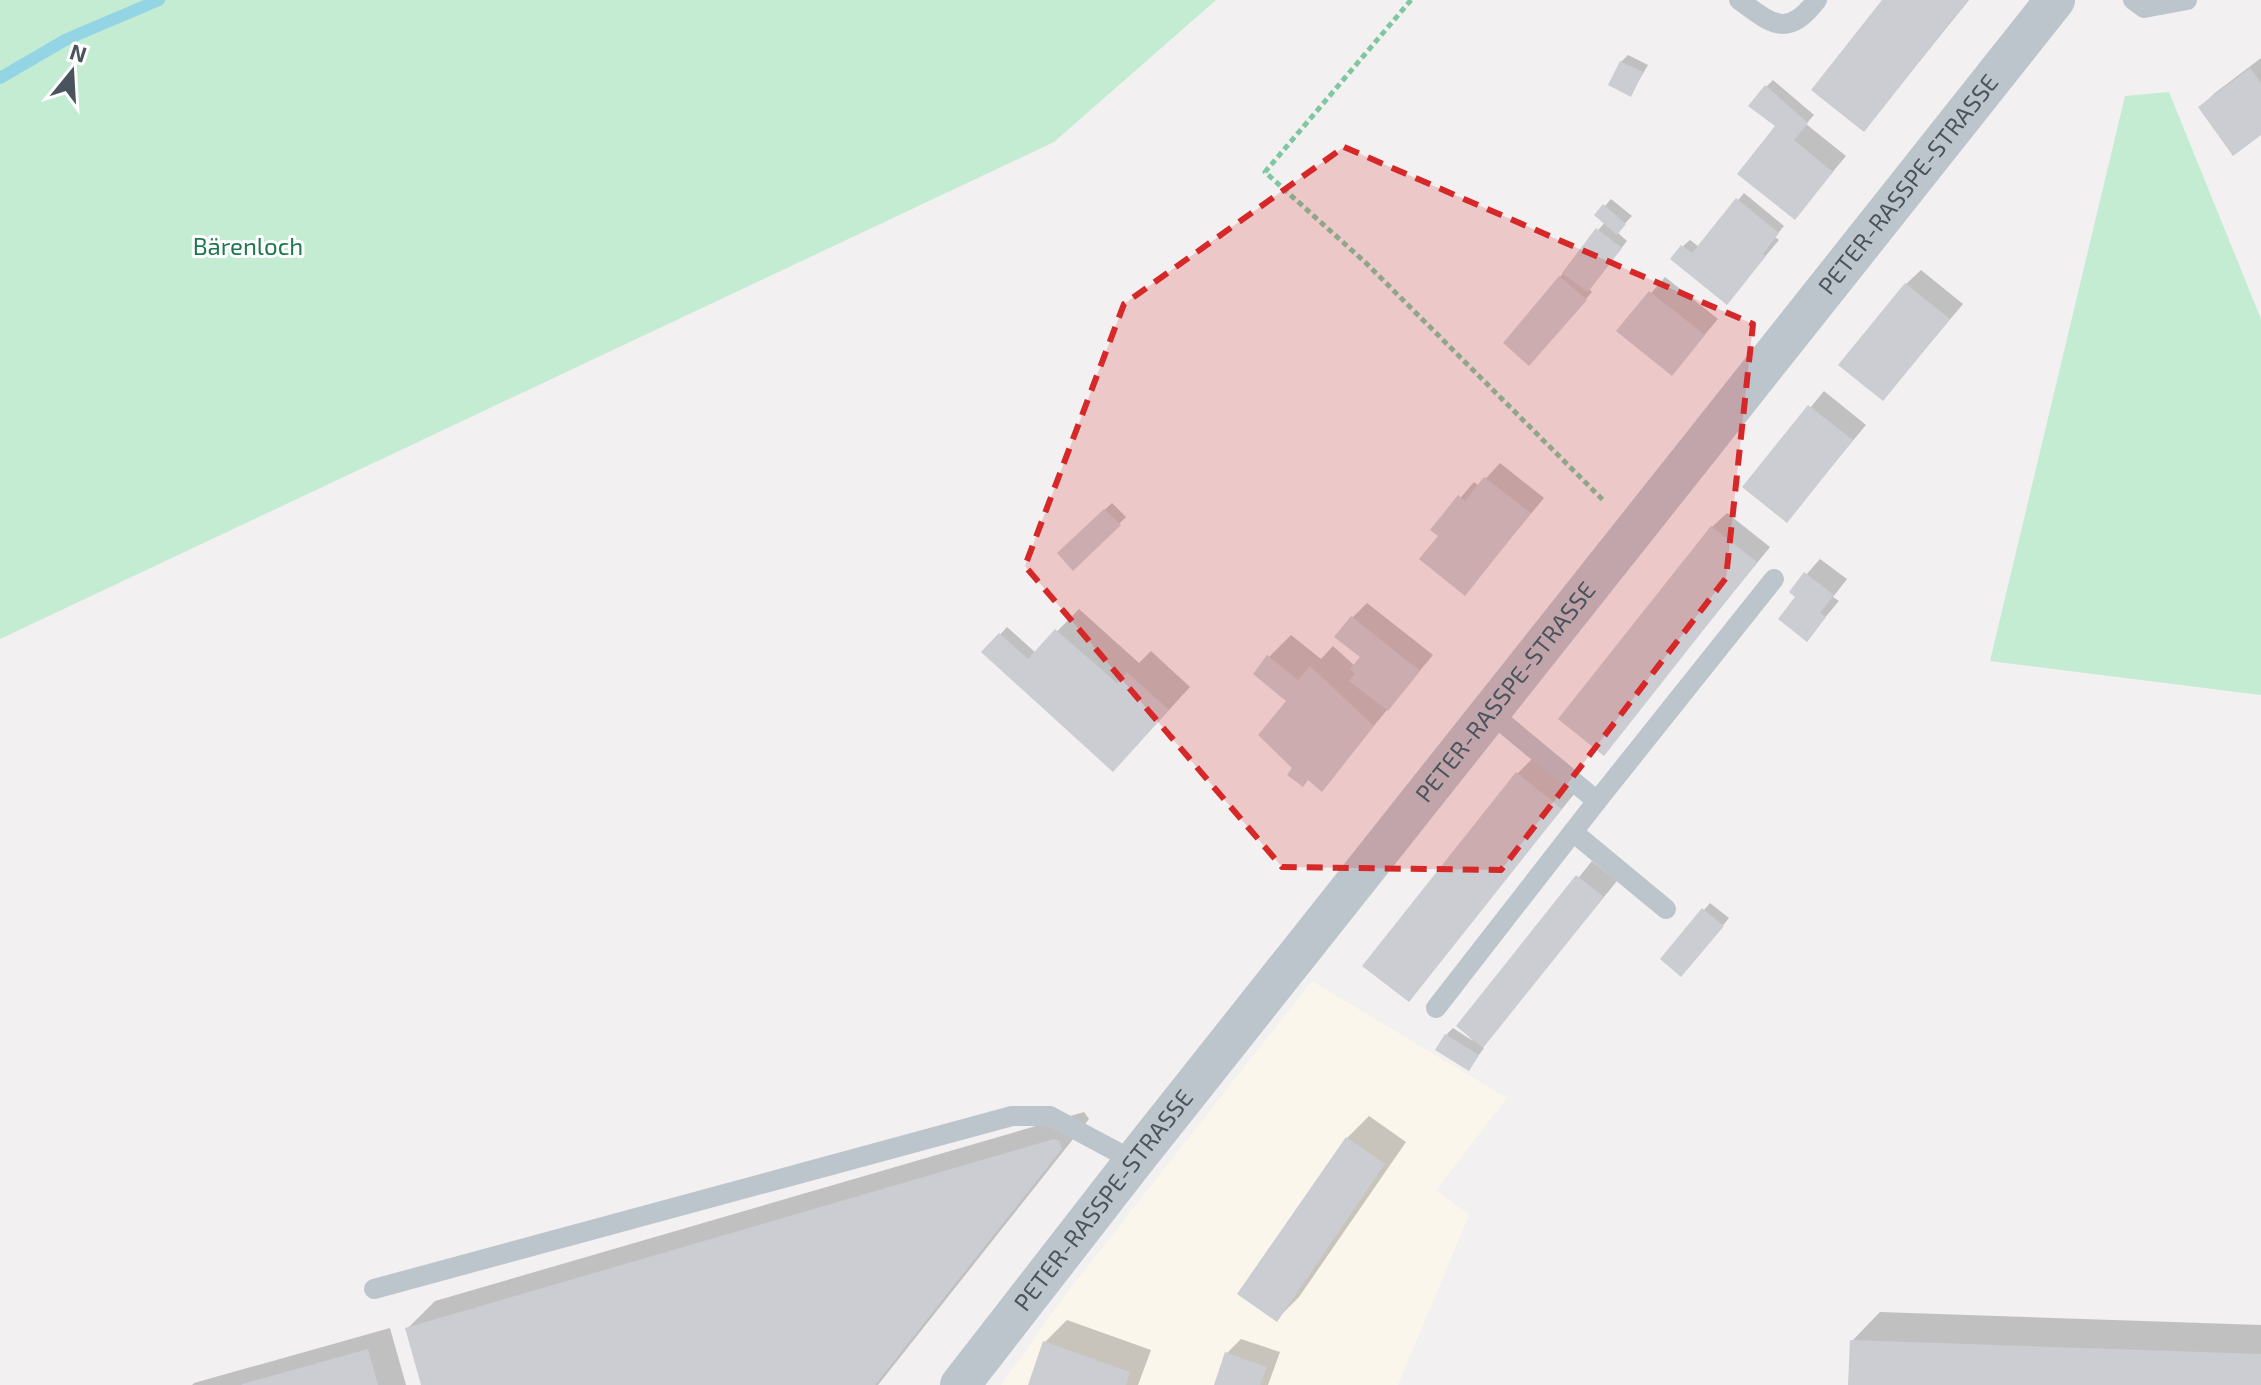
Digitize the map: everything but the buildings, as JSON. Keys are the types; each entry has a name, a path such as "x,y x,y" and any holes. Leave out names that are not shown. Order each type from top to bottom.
{"street":[{"name":"PETER-RASSPE-STRASSE","path":"960,1385 1134,1161 2055,0"}],"lane":[{"path":"1739,0 1774,25 1786,26 1797,21 1817,0"},
{"path":"2133,0 2144,8 2187,0"},
{"path":"1436,1008 1774,579"},
{"path":"1491,713 1597,801"},
{"path":"1573,832 1666,909"},
{"path":"374,1289 1012,1116 1050,1116 1134,1161"}],"path":[{"path":"1411,0 1265,172 1366,263 1634,530"}],"highlighted area":[{"path":"1344,147 1753,324 1726,578 1501,870 1282,867 1025,566 1124,304"}],"shaded area":[{"path":"1312,981 1507,1098 1436,1190 1469,1215 1398,1385 1001,1385 1065,1295"}],"green space":[{"name":"Bärenloch","path":"0,0 1216,0 1054,142 0,639"},
{"path":"2169,92 2261,319 2261,695 1990,661 2125,96"}],"waterway":[{"path":"0,78 67,39 159,0"}]}
